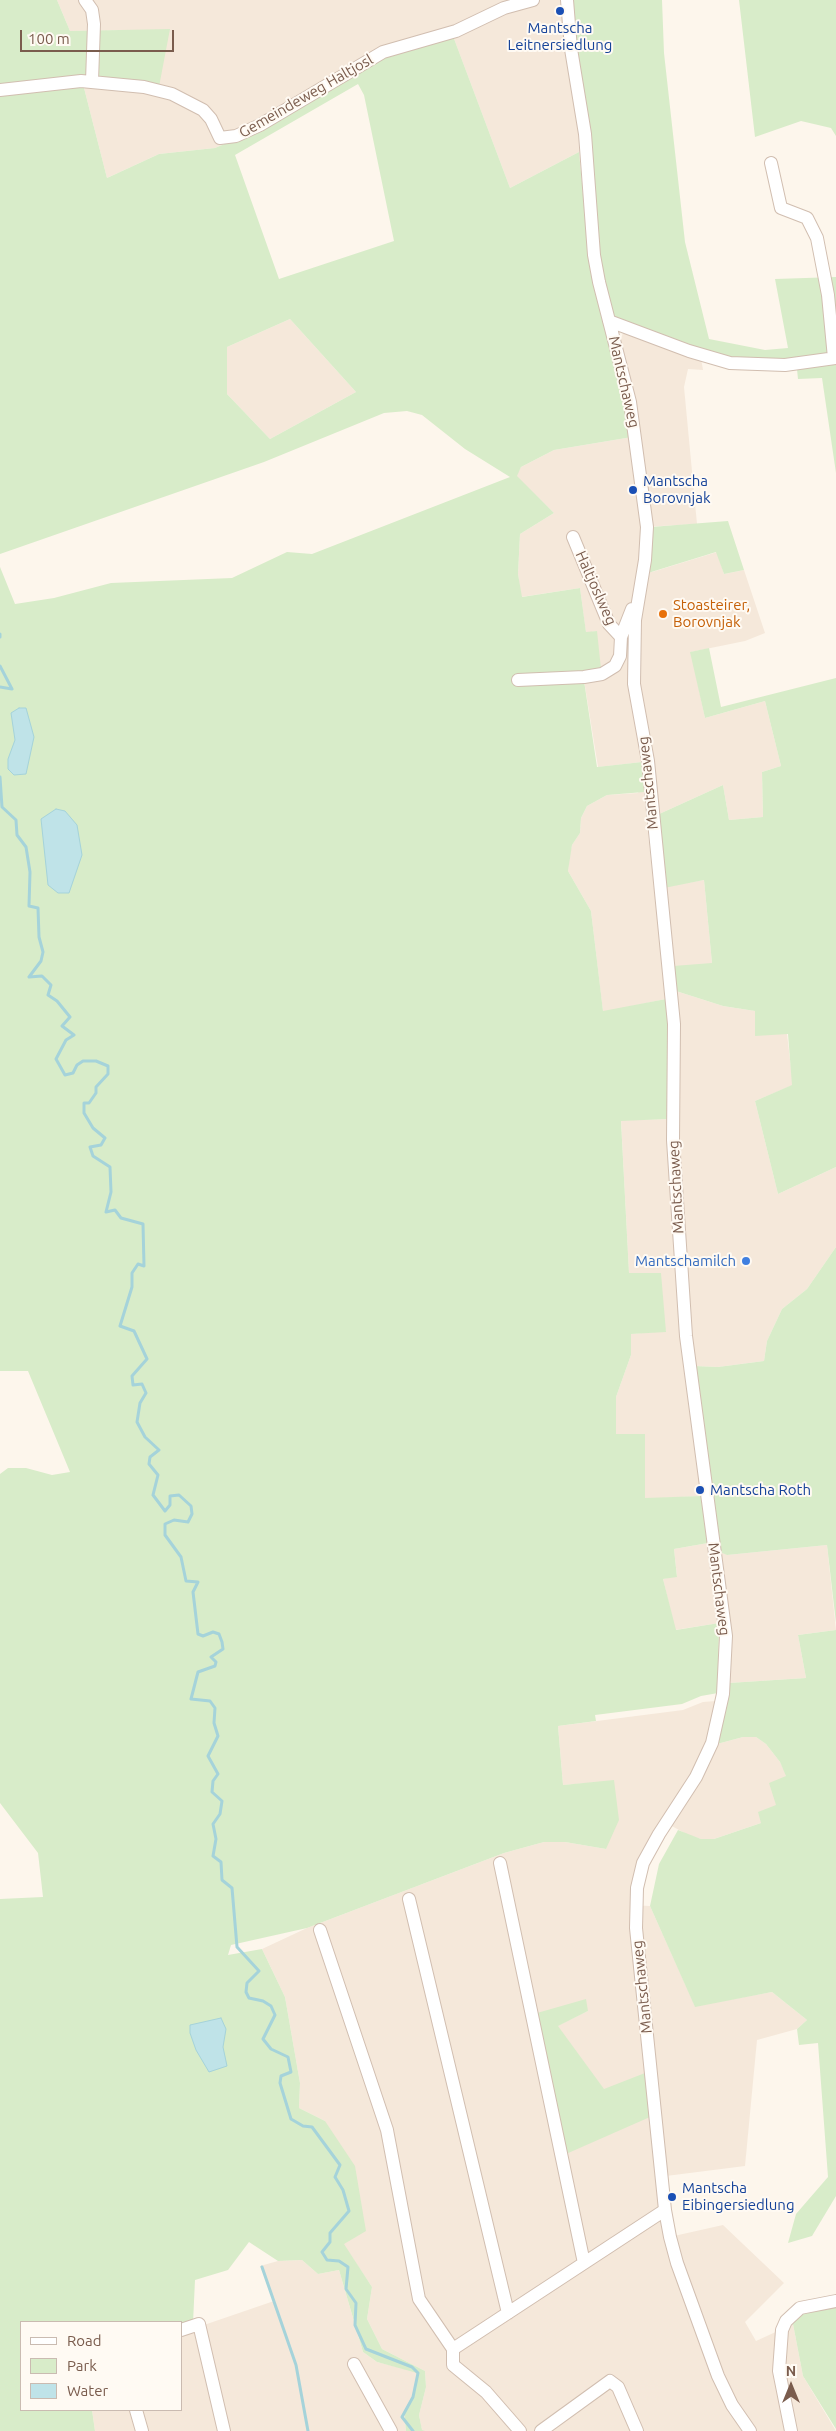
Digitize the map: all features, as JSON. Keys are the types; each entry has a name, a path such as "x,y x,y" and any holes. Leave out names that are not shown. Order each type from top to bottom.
{"street":[{"path":"85,0 92,10 94,24 92,81"},
{"name":"Gemeindeweg Haltjosl","path":"0,90 58,82 92,81 144,87 172,94 203,110 211,118 220,138 236,136 383,52 456,32 498,11 533,0"},
{"name":"Mantschaweg","path":"567,0 571,49 585,134 591,232 599,282 630,402 643,488 647,535 635,620 634,684 648,761 674,1024 673,1140 686,1336 726,1636 723,1694 712,1743 696,1777 648,1852 641,1870 636,1905 639,1960 665,2210 677,2263 706,2347 732,2405 750,2431"},
{"path":"609,321 689,351 730,362 785,365 835,358 828,295 817,238 808,218 781,208 771,163"},
{"name":"Haltjoslweg","path":"573,537 609,624 621,637"},
{"path":"518,680 602,674 616,666 620,656 621,637 640,590"},
{"path":"620,656 634,684"},
{"path":"500,1863 584,2263"},
{"path":"409,1899 508,2313"},
{"path":"320,1930 387,2130 419,2299 453,2349 453,2365 486,2392 520,2431"},
{"path":"453,2349 665,2210"},
{"path":"791,2431 780,2371 782,2330 786,2321 800,2308 836,2300"},
{"path":"182,2330 199,2324 224,2431"},
{"path":"354,2364 391,2431"},
{"path":"541,2431 610,2381 618,2387 637,2431"},
{"path":"136,2411 142,2431"}],"shaded area":[{"path":"57,0 561,0 565,42 578,112 579,152 510,188 453,36 215,148 159,154 107,178 83,84 169,30 70,31"},
{"path":"290,319 356,392 270,439 227,394 227,347"},
{"path":"623,333 701,358 703,370 688,369 684,387 697,524 643,527 652,572 717,552 724,574 744,570 765,633 745,641 691,652 705,718 765,701 781,766 762,772 763,817 729,820 723,785 657,815 646,815 654,889 704,880 712,963 666,999 603,1012 591,911 568,871 569,857 572,845 580,833 581,818 587,806 607,795 638,793 642,762 598,767 583,674 597,631 586,633 580,588 521,597 518,574 520,534 554,513 516,476 521,467 554,450 632,437 620,341"},
{"path":"676,991 723,1006 755,1011 787,1034 793,1085 755,1101 778,1194 836,1167 836,1247 807,1289 782,1309 767,1341 764,1361 718,1367 694,1366 683,1362 701,1496 644,1499 645,1435 616,1434 616,1397 631,1355 631,1334 666,1331 629,1273 621,1120 673,1119"},
{"path":"708,1543 727,1555 827,1545 836,1630 798,1635 806,1678 729,1683 719,1623 675,1630 663,1579 677,1576 674,1549"},
{"path":"716,1701 717,1744 743,1737 756,1737 766,1744 780,1762 787,1776 776,1806 761,1823 714,1839 701,1839 688,1835 661,1820 635,1868 630,1905 650,1906 695,2006 772,1992 807,2020 797,2029 757,2040 745,2166 666,2176 665,2238 723,2225 784,2283 745,2322 756,2341 793,2324 803,2376 836,2431 422,2431 419,2415 426,2387 425,2371 382,2349 367,2319 372,2287 343,2244 325,2121 299,2108 300,2083 285,1997 262,1949 307,1928 504,1853 544,1842 565,1842 606,1849 614,1781 563,1785 558,1726 683,1710 703,1702","holes":["588,2011 557,2026 604,2090 537,2013"]},
{"path":"302,2260 318,2274 339,2270 363,2352 377,2362 417,2372 416,2390 404,2411 406,2431 95,2431 92,2411 182,2411 182,2325 204,2325 274,2301 260,2266 278,2261"}],"green space":[{"path":"0,0 57,0 70,31 170,29 158,92 83,84 107,178 159,154 215,148 241,137 384,55 453,36 510,188 579,152 588,248 632,437 554,450 521,467 517,476 554,513 520,534 518,574 522,597 580,588 586,632 597,631 601,669 583,674 597,767 642,762 644,792 607,795 587,806 581,818 580,833 572,845 568,871 591,911 603,1011 666,999 669,1019 667,1119 621,1121 629,1273 661,1273 666,1332 631,1334 631,1355 616,1397 616,1434 645,1434 645,1498 701,1496 708,1543 674,1549 677,1577 663,1579 676,1630 719,1623 718,1693 701,1696 682,1704 595,1715 596,1721 558,1726 563,1785 614,1780 619,1820 606,1849 565,1842 544,1842 504,1853 307,1928 231,1945 228,1955 262,1949 285,1997 300,2083 299,2108 325,2121 355,2166 366,2231 344,2244 372,2287 367,2319 382,2349 425,2371 426,2387 419,2415 422,2430 425,2431 406,2431 404,2411 416,2390 417,2373 377,2362 363,2352 339,2270 318,2274 302,2260 278,2261 249,2242 228,2270 195,2280 193,2323 182,2325 182,2321 20,2321 20,2411 92,2411 95,2431 0,2431 0,1899 43,1897 38,1853 0,1803 0,1474 8,1468 26,1468 52,1475 70,1472 28,1371 0,1371 0,567 15,604 54,598 111,583 232,578 287,552 312,554 510,477 465,449 422,415 407,411 384,413 264,462 0,554","holes":["358,84 364,95 394,241 279,279 235,155","290,319 356,392 270,439 227,394 227,347"]},
{"path":"571,0 662,0 664,53 685,242 709,339 765,350 788,348 775,279 836,277 836,355 801,362 730,360 615,319 611,310 599,253"},
{"path":"739,0 836,0 836,136 831,128 801,121 755,137"},
{"path":"836,361 836,473 822,378 798,379 797,369"},
{"path":"728,521 744,570 724,574 716,552 648,573 651,527"},
{"path":"709,648 721,707 836,678 836,1167 778,1194 755,1101 792,1085 788,1034 755,1036 755,1011 723,1006 676,991 673,966 712,963 704,880 664,888 657,815 723,785 729,820 763,817 762,772 781,766 765,701 705,718 690,652"},
{"path":"836,1247 836,1623 827,1545 727,1555 720,1552 694,1366 718,1367 764,1361 767,1341 782,1309 807,1289"},
{"path":"836,1630 836,2196 812,2236 788,2243 796,2214 828,2177 818,2043 799,2045 797,2029 807,2020 772,1992 695,2007 650,1906 659,1864 678,1830 701,1839 714,1839 761,1823 758,1812 776,1805 769,1783 786,1776 780,1762 766,1744 756,1737 743,1737 717,1744 729,1683 806,1678 798,1635"},
{"path":"586,1999 588,2011 558,2026 604,2089 645,2073 650,2117 566,2154 537,2013"},
{"path":"836,2304 836,2429 803,2376 793,2324 788,2327 799,2313"}],"water":[{"path":"19,708 26,708 34,737 26,774 14,775 8,769 8,759 15,740 11,713"},
{"path":"56,809 65,811 77,825 82,855 69,893 58,893 48,885 41,819"},
{"path":"221,2018 226,2029 223,2047 227,2066 209,2072 196,2050 190,2033 190,2025"}],"waterway":[{"path":"0,666 12,689 0,687"},
{"path":"0,777 2,807 16,820 17,835 26,847 30,872 29,906 38,908 39,937 43,952 41,961 29,977 42,976 51,985 48,995 57,1001 70,1017 62,1026 74,1035 66,1040 56,1059 65,1075 73,1073 77,1065 83,1061 96,1061 108,1066 108,1074 96,1087 96,1093 89,1103 84,1103 84,1113 93,1128 105,1138 101,1145 90,1147 93,1156 110,1167 111,1192 106,1212 115,1210 121,1218 143,1224 144,1266 138,1264 132,1273 132,1287 120,1326 134,1331 147,1359 132,1376 133,1385 142,1384 146,1393 140,1403 137,1422 145,1437 159,1450 150,1457 149,1464 158,1475 153,1495 165,1511 170,1505 170,1496 179,1495 191,1506 192,1514 188,1522 174,1520 165,1524 165,1535 181,1557 186,1581 198,1582 193,1592 198,1634 203,1636 213,1632 219,1634 222,1642 223,1649 211,1657 216,1662 215,1666 198,1672 191,1699 210,1701 215,1708 214,1723 218,1736 208,1756 218,1774 213,1781 212,1792 222,1801 220,1814 213,1824 216,1839 213,1856 221,1862 222,1880 232,1888 237,1947 259,1971 247,1983 246,1992 249,1998 263,2001 271,2006 275,2015 263,2039 271,2049 288,2057 291,2072 281,2076 280,2083 291,2119 303,2126 312,2127 340,2165 335,2177 343,2190 349,2211 330,2233 330,2242 322,2252 327,2260 339,2261 348,2267 346,2289 356,2303 355,2325 366,2349 412,2367 418,2373 413,2397 402,2417 413,2431"},
{"path":"262,2267 296,2365 308,2431"}],"place":[{"name":"Mantscha Leitnersiedlung","path":"560,11"},
{"name":"Mantscha Borovnjak","path":"633,490"},
{"name":"Stoasteirer, Borovnjak","path":"663,614"},
{"name":"Mantschamilch","path":"746,1261"},
{"name":"Mantscha Roth","path":"700,1490"},
{"name":"Mantscha Eibingersiedlung","path":"672,2197"}]}
